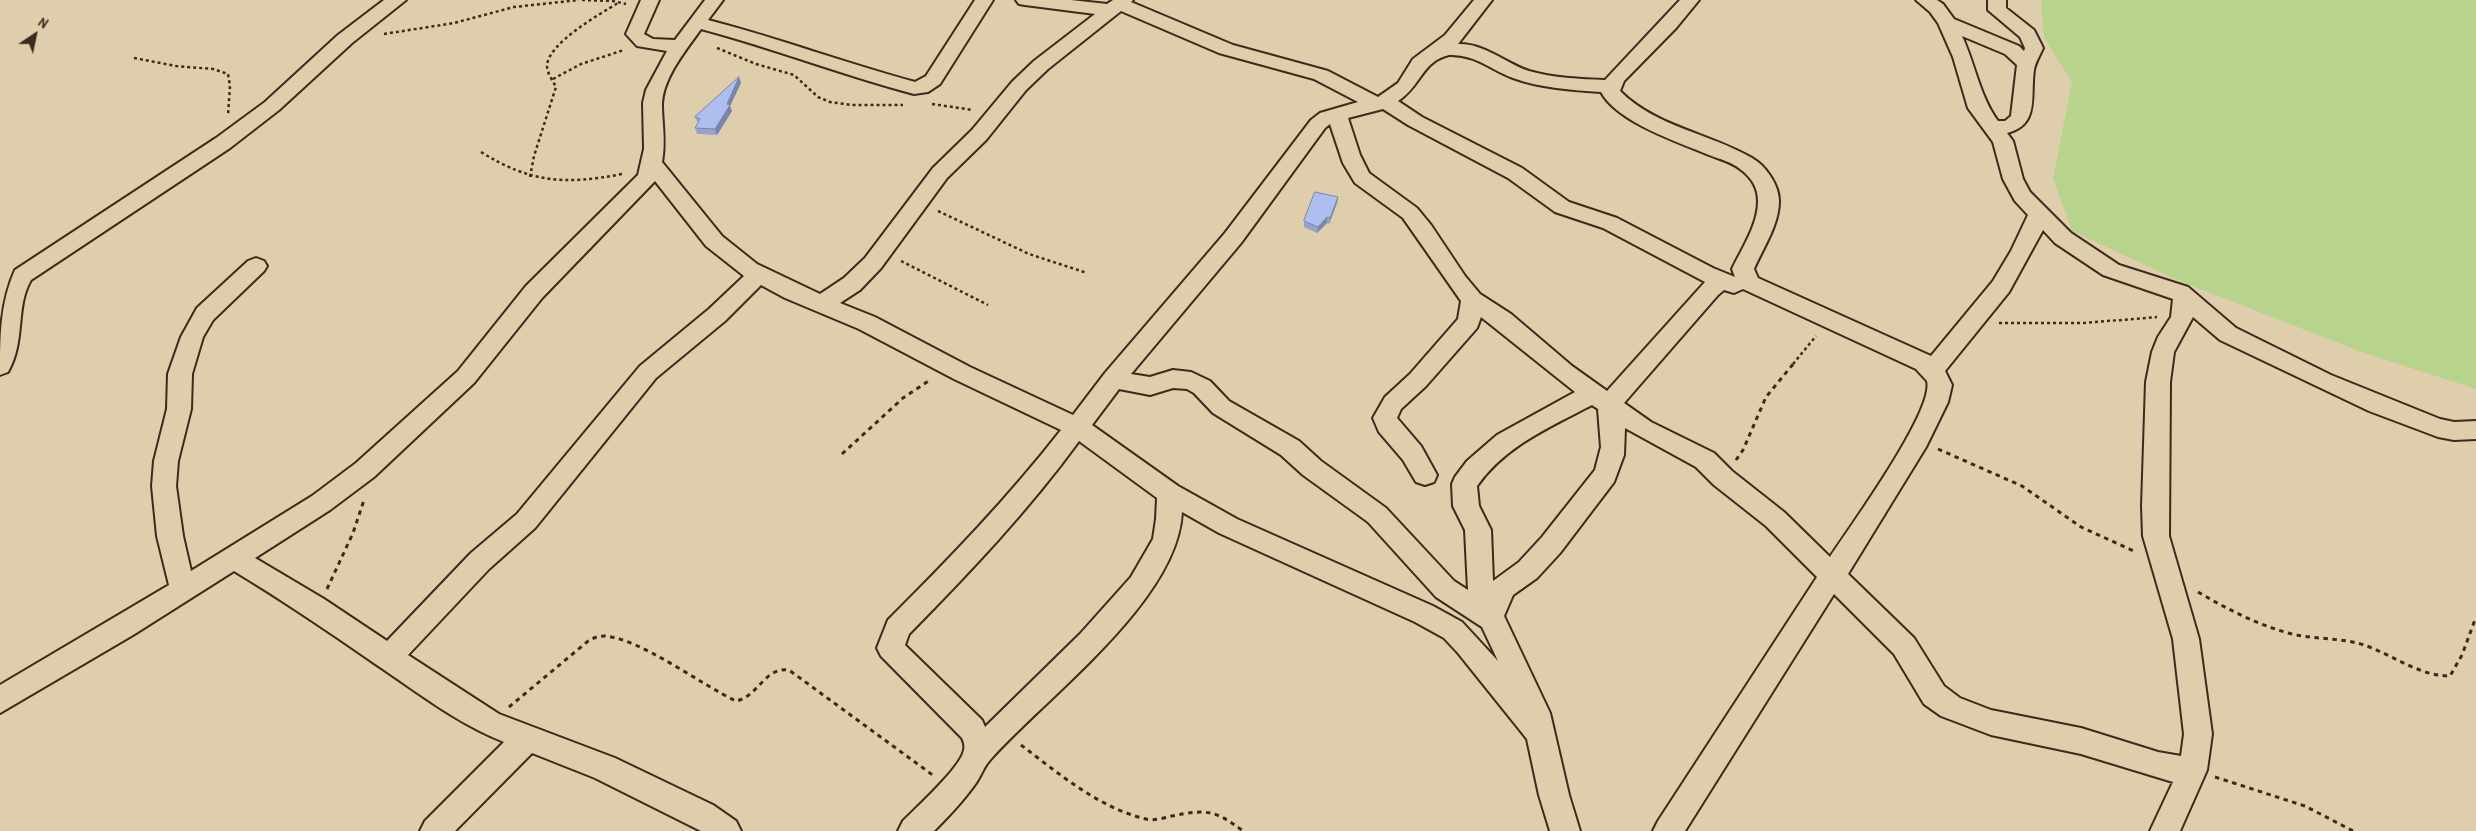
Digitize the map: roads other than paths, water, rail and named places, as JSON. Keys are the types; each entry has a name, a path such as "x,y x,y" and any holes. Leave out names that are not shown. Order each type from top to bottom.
{"street":[{"path":"0,366 8,344 10,316 18,281 23,275 223,143 272,106 348,36 382,8 397,0"},
{"path":"0,700 321,504 365,470 466,377 534,292 620,208 646,179 652,165 653,101 656,90 689,35 714,0"},
{"path":"648,4 635,34 640,41 689,35 748,36 856,72 914,88 921,88 933,80 984,0"},
{"path":"1025,0 1118,5 1226,50 1322,75 1381,103 1515,174 1562,206 1610,223 1721,280 1790,303"},
{"path":"978,752 979,743 972,729 891,648 897,628 974,551 1042,473 1113,379 1233,238 1318,124 1327,117 1381,103 1405,87 1420,63 1452,39 1484,0"},
{"path":"1668,831 1900,470 1917,440 1940,391 1940,385 1933,371 1924,363 1760,290 1749,283 1743,269 1766,220 1770,197 1766,184 1758,173 1746,163 1676,133 1623,105 1610,92 1615,79 1670,24 1690,0"},
{"path":"1925,0 1937,8 1947,23 1962,57 1978,108 2006,146 2013,179 2022,196 2063,238 2112,270 2175,290 2183,305 2228,334 2323,381 2377,405 2438,428 2463,431 2476,430"},
{"path":"1992,128 2011,126 2018,122 2026,64 2034,50 2034,45 2028,34 1997,10 1997,0"},
{"path":"822,304 852,284 883,252 940,173 979,135 996,113 1041,65 1118,5"},
{"path":"1947,23 2012,50 2026,64"},
{"path":"1433,53 1450,48 1465,48 1521,74 1570,84 1612,86"},
{"path":"1337,114 1347,146 1362,178 1410,213 1424,230 1456,282 1472,300 1503,320 1564,372 1642,429 1705,460 1723,478 1775,519 1904,646 1934,695 1958,711 2024,731 2101,746 2166,768 2193,770"},
{"path":"652,165 714,241 749,269 867,323 948,366 1077,427 1169,493 1228,526 1424,614 1453,630 1468,645 1542,735"},
{"path":"1933,371 1955,339 1985,307 2023,252 2039,214"},
{"path":"183,590 170,536 164,486 166,461 179,408 180,374 192,336 205,314 256,266"},
{"path":"389,656 480,561 526,521 648,372 717,315 760,274"},
{"path":"1565,831 1554,795 1542,735 1524,685 1481,596 1478,530 1466,506 1464,484 1476,468 1510,438 1601,399 1721,280"},
{"path":"1425,475 1412,453 1387,424 1385,418 1394,403 1418,380 1469,322 1472,300"},
{"path":"2165,831 2193,770 2198,734 2186,639 2156,536 2154,506 2158,382 2163,352 2183,305"},
{"path":"1113,379 1150,386 1173,378 1191,381 1202,387 1221,407 1290,448 1312,468 1377,515 1445,589 1490,618"},
{"path":"1490,618 1497,598 1504,587 1528,570 1551,545 1605,475 1610,463 1615,435 1601,399"},
{"path":"913,831 932,814 978,752 1037,697 1133,596 1150,573 1167,533 1170,517 1169,493"},
{"path":"234,558 315,607 454,702 489,723 605,768 703,815 726,831"},
{"path":"435,831 462,806 528,737"}]}
